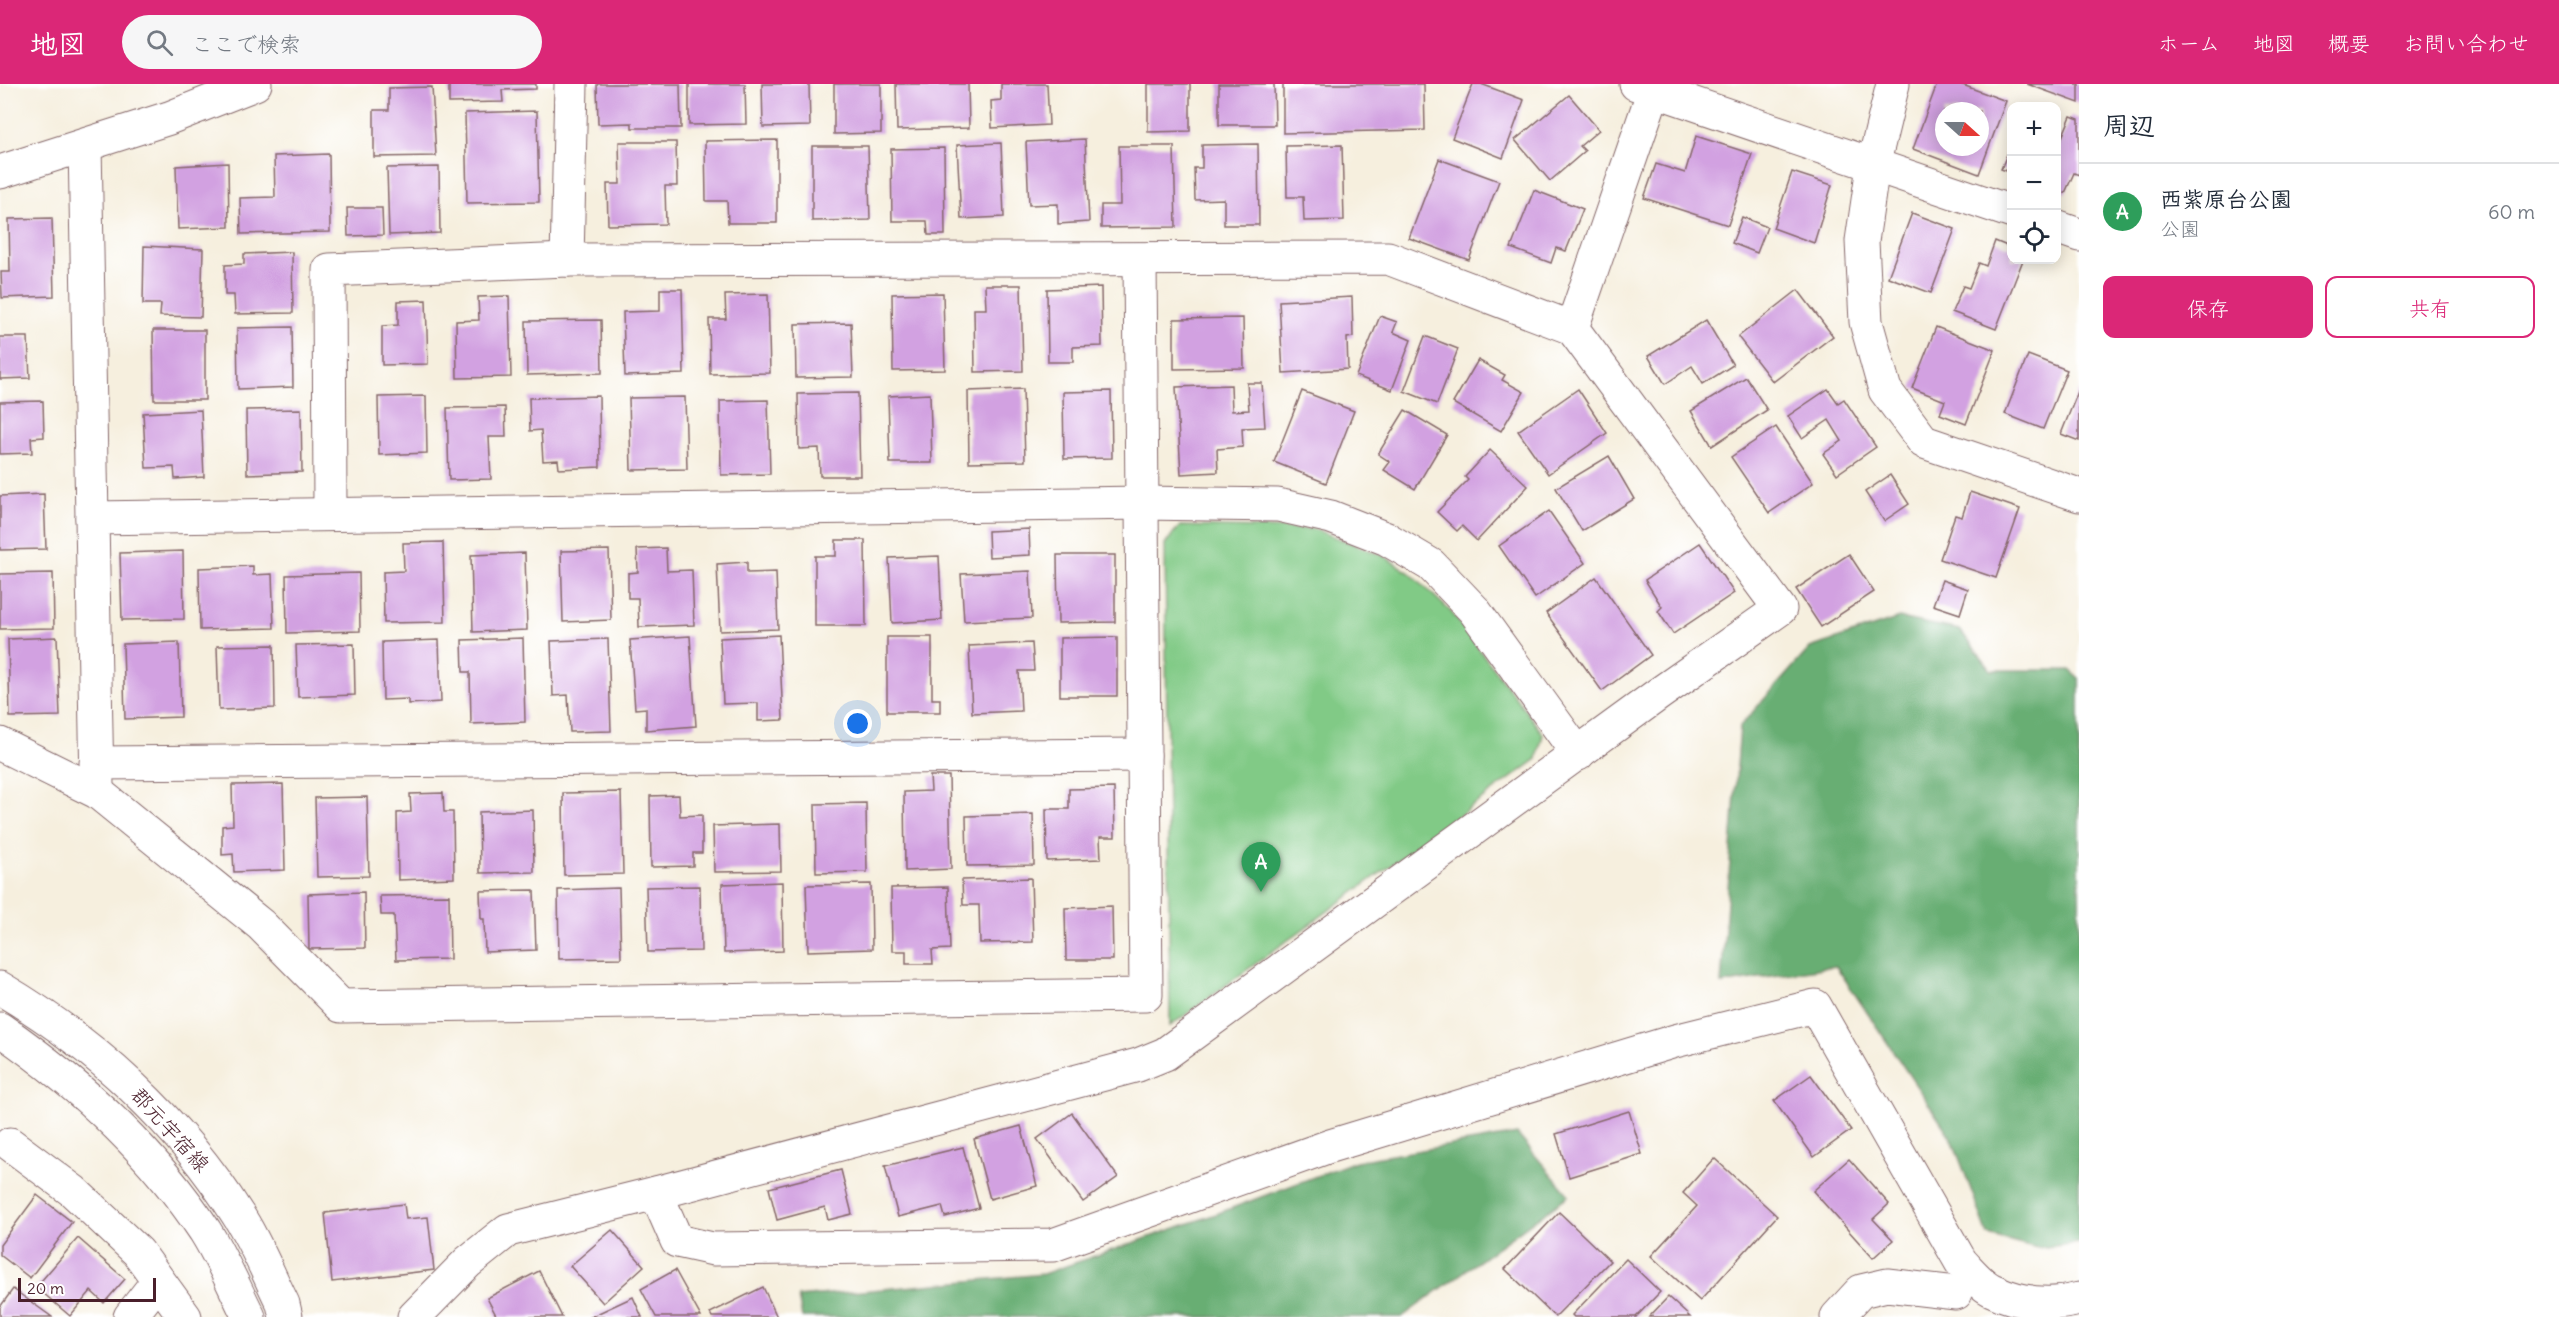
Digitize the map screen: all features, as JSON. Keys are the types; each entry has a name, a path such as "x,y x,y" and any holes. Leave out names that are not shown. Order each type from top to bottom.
{"street":[{"path":"0,172 169,118 255,84"},
{"path":"567,260 571,84"},
{"path":"1893,84 1872,166 1862,241 1866,322 1885,390 1924,442 2079,495"},
{"path":"1572,328 1645,87 2007,210"},
{"path":"85,145 97,778 261,925 340,1006 1146,995 1140,260"},
{"path":"2061,229 2079,235"},
{"path":"330,513 328,270 567,260 1388,258 1572,328 1780,609 1165,1054 1138,1065 508,1230 468,1262 414,1317"},
{"path":"92,518 1142,503 1278,505 1331,517 1387,539 1431,565 1474,610 1578,754"},
{"path":"0,744 97,778 1144,755"},
{"name":"郡元宇宿線","path":"0,988 91,1051 146,1098 201,1162 239,1216 283,1304 286,1317"},
{"path":"656,1193 677,1241 713,1250 1053,1245 1330,1146 1675,1041 1815,1006 1957,1291"},
{"name":"郡元宇宿線","path":"0,1029 69,1080 156,1166 205,1232 249,1317"},
{"path":"10,1144 73,1191 138,1252 185,1317"},
{"path":"130,1317 158,1281"},
{"path":"1837,1317 1861,1291 1887,1285 1957,1291 1991,1290 2033,1303 2061,1304 2079,1299"}],"green space":[{"path":"1180,526 1314,529 1384,556 1410,573 1451,612 1543,734 1537,759 1170,1026 1165,544"},
{"path":"1899,618 1960,630 1991,670 2070,670 2079,678 2079,1243 2037,1248 1988,1235 1952,1139 1836,966 1721,984 1740,726 1810,648"},
{"path":"1517,1134 1569,1195 1402,1317 802,1317 798,1297 1043,1274 1216,1214 1356,1161"}],"building":[{"path":"449,84 536,84 536,89 502,90 503,102 449,103"},
{"path":"597,84 680,84 681,128 632,128 632,123 598,124"},
{"path":"689,84 745,84 746,124 689,125"},
{"path":"762,84 809,84 810,126 763,127"},
{"path":"834,84 881,84 881,133 834,134"},
{"path":"896,84 968,84 969,128 897,130"},
{"path":"1001,84 1047,84 1049,125 992,128 991,101 1001,100"},
{"path":"1148,84 1190,84 1190,131 1148,132"},
{"path":"1219,84 1274,84 1275,125 1219,125"},
{"path":"1283,84 1424,84 1425,130 1283,133"},
{"path":"1473,84 1481,84 1524,100 1503,158 1452,138"},
{"path":"1937,84 1960,84 2006,101 1989,147 1989,102 1935,102 1935,156 1986,156 1979,174 1913,149"},
{"path":"2027,84 2079,84 2079,103"},
{"path":"432,87 436,156 374,157 374,110 389,110 389,88"},
{"path":"1569,95 1599,130 1580,146 1585,151 1550,181 1515,140"},
{"path":"537,111 539,202 467,203 465,113"},
{"path":"2071,116 2079,119 2079,175 2074,173 2065,193 2061,191 2061,140"},
{"path":"1696,136 1752,154 1728,225 1644,198 1656,164 1685,173"},
{"path":"1085,139 1089,222 1058,224 1058,204 1029,205 1026,142"},
{"path":"777,140 777,223 728,223 727,201 706,201 705,141"},
{"path":"619,142 676,142 677,186 665,186 666,224 608,225 607,184 620,184"},
{"path":"1001,143 1004,217 961,219 957,145"},
{"path":"1258,144 1259,225 1224,225 1224,199 1195,200 1194,168 1202,168 1202,145"},
{"path":"1342,145 1344,220 1304,221 1303,197 1287,197 1286,146"},
{"path":"812,146 868,146 870,220 812,221"},
{"path":"1119,146 1174,146 1176,227 1101,228 1101,205 1120,205"},
{"path":"944,148 945,235 928,235 927,221 892,221 891,149"},
{"path":"329,154 330,232 241,234 240,198 275,197 274,156"},
{"path":"2007,154 2007,171 2001,169"},
{"path":"1439,159 1499,181 1469,260 1409,238"},
{"path":"228,163 229,227 178,229 176,166"},
{"path":"439,167 440,233 389,235 387,168"},
{"path":"1792,172 1832,185 1814,243 1773,228"},
{"path":"1534,190 1583,209 1566,251 1556,248 1551,263 1511,248"},
{"path":"347,208 382,208 383,235 348,236"},
{"path":"1912,213 1955,229 1931,293 1888,277"},
{"path":"1742,217 1767,227 1757,253 1732,243"},
{"path":"52,218 54,296 2,298 1,272 10,272 9,219"},
{"path":"1995,241 2007,246 2007,264 2021,264 1996,329 1952,312 1963,286 1969,288 1979,263 1986,266"},
{"path":"144,246 203,249 201,317 160,316 161,304 143,304"},
{"path":"292,252 293,313 235,314 234,295 225,295 225,265 244,264 244,254"},
{"path":"985,285 1021,285 1023,371 975,372 974,309 986,309"},
{"path":"1101,287 1102,346 1073,347 1073,362 1048,362 1047,289"},
{"path":"660,289 682,289 684,374 625,376 623,312 660,311"},
{"path":"1798,290 1833,336 1773,382 1738,337"},
{"path":"943,293 945,370 893,371 892,294"},
{"path":"768,294 770,373 710,374 709,319 726,319 725,295"},
{"path":"509,296 511,377 457,378 456,321 479,320 478,297"},
{"path":"1352,297 1353,337 1347,338 1348,369 1283,373 1279,301"},
{"path":"426,300 428,364 382,365 382,326 398,325 398,301"},
{"path":"1380,316 1397,322 1393,332 1411,340 1392,390 1356,376"},
{"path":"1243,318 1244,368 1174,369 1174,319"},
{"path":"601,320 602,373 527,375 526,321"},
{"path":"1706,320 1733,365 1703,384 1692,366 1665,384 1648,356"},
{"path":"851,323 853,377 796,378 795,324"},
{"path":"292,327 293,387 238,389 237,328"},
{"path":"1936,327 1995,350 1966,424 1940,414 1945,401 1912,388"},
{"path":"153,330 205,330 205,400 154,400"},
{"path":"1425,336 1458,349 1437,404 1404,391"},
{"path":"0,337 28,337 30,378 0,379"},
{"path":"2028,355 2067,370 2043,429 2005,414"},
{"path":"1478,360 1505,375 1502,380 1524,392 1501,431 1453,403"},
{"path":"1746,377 1767,410 1712,446 1691,411"},
{"path":"1247,383 1262,383 1265,427 1242,428 1243,447 1217,449 1218,472 1181,474 1176,387 1231,385 1232,411 1249,410"},
{"path":"1023,389 1025,461 969,462 968,391"},
{"path":"1578,389 1607,433 1548,474 1518,431"},
{"path":"1828,389 1838,403 1844,399 1876,447 1837,474 1823,454 1842,441 1829,420 1802,438 1788,416"},
{"path":"2079,389 2079,441 2061,434"},
{"path":"1111,391 1112,458 1064,459 1063,392"},
{"path":"1302,391 1354,411 1326,483 1274,462"},
{"path":"858,393 860,476 820,476 819,448 799,449 798,394"},
{"path":"930,394 932,463 890,463 888,396"},
{"path":"426,396 427,453 379,455 378,397"},
{"path":"599,396 600,467 559,469 558,460 543,461 541,430 530,431 529,398"},
{"path":"685,397 687,469 631,470 629,398"},
{"path":"768,400 770,474 721,475 720,401"},
{"path":"43,401 44,437 31,438 32,453 0,454 0,402"},
{"path":"505,407 506,437 489,437 491,479 449,480 447,408"},
{"path":"301,409 302,472 247,474 246,410"},
{"path":"201,410 204,477 175,479 174,467 146,468 143,413"},
{"path":"1405,410 1447,435 1415,489 1384,470 1390,462 1378,454"},
{"path":"1776,427 1813,483 1769,513 1731,457"},
{"path":"1490,450 1528,486 1477,541 1462,526 1457,531 1437,512 1468,480 1465,477"},
{"path":"1609,456 1634,499 1582,531 1556,488"},
{"path":"1890,475 1909,504 1884,521 1865,492"},
{"path":"1970,492 2020,509 1996,578 1940,559 1955,515 1962,517"},
{"path":"44,494 46,549 0,550 0,496"},
{"path":"1549,511 1585,563 1535,598 1499,546"},
{"path":"1029,529 1030,555 989,557 988,531"},
{"path":"836,540 865,540 866,626 815,626 815,556 836,556"},
{"path":"443,542 445,622 384,623 383,572 404,571 403,543"},
{"path":"1700,543 1734,593 1673,634 1658,611 1662,607 1645,580"},
{"path":"666,548 667,571 692,570 694,625 639,627 638,598 628,598 628,573 638,572 637,549"},
{"path":"609,550 611,620 563,622 561,551"},
{"path":"183,551 184,619 122,620 120,553"},
{"path":"525,553 527,630 473,632 471,555"},
{"path":"1849,554 1874,592 1821,627 1796,589"},
{"path":"1057,555 1115,555 1115,622 1058,623"},
{"path":"939,556 942,620 892,623 889,558"},
{"path":"747,562 747,573 776,572 778,629 720,631 717,564"},
{"path":"253,566 253,575 272,574 274,628 200,630 199,568"},
{"path":"1030,571 1032,618 964,621 961,574"},
{"path":"53,573 54,628 0,629 0,574"},
{"path":"359,573 360,631 287,633 286,575"},
{"path":"1596,577 1651,655 1602,691 1546,613"},
{"path":"1942,580 1968,589 1960,614 1933,605"},
{"path":"779,635 783,720 758,721 758,703 723,704 720,638"},
{"path":"690,636 696,726 646,730 646,708 635,709 630,640"},
{"path":"57,637 60,716 10,717 8,639"},
{"path":"887,637 932,637 932,699 940,699 940,712 887,712"},
{"path":"1117,637 1117,696 1060,696 1060,638"},
{"path":"523,638 525,722 471,724 470,672 463,672 462,640"},
{"path":"608,639 611,731 570,732 568,695 553,696 551,641"},
{"path":"439,640 441,702 408,704 408,699 383,700 382,642"},
{"path":"179,642 181,717 125,719 123,644"},
{"path":"1032,643 1034,671 1019,671 1021,711 972,713 969,646"},
{"path":"354,644 355,695 298,697 296,645"},
{"path":"274,645 275,708 219,710 217,646"},
{"path":"930,776 949,776 951,869 905,871 904,792 931,791"},
{"path":"283,784 285,870 234,872 233,854 222,855 222,826 233,825 232,785"},
{"path":"1114,788 1115,837 1100,837 1101,859 1047,861 1046,809 1069,809 1069,789"},
{"path":"621,792 623,874 564,875 563,793"},
{"path":"443,793 444,812 453,812 454,878 398,880 397,813 411,812 410,794"},
{"path":"679,795 680,816 702,815 702,853 693,853 693,866 651,867 650,796"},
{"path":"367,797 369,876 317,877 315,798"},
{"path":"866,803 867,872 816,873 815,804"},
{"path":"533,810 534,872 480,873 479,812"},
{"path":"1033,814 1034,865 967,866 966,816"},
{"path":"780,824 781,871 714,872 713,826"},
{"path":"1031,878 1033,942 980,943 979,905 963,905 962,880"},
{"path":"782,882 783,951 724,953 722,884"},
{"path":"871,884 872,949 808,951 806,885"},
{"path":"700,886 701,951 648,952 646,887"},
{"path":"948,887 950,949 932,950 933,964 906,964 906,951 892,951 891,888"},
{"path":"619,888 621,958 559,959 558,890"},
{"path":"534,890 536,950 485,952 480,891"},
{"path":"364,892 365,948 309,949 308,894"},
{"path":"449,895 450,959 396,960 394,915 381,915 380,896"},
{"path":"1112,906 1113,960 1066,960 1065,908"},
{"path":"1811,1075 1851,1130 1814,1157 1774,1101"},
{"path":"1629,1111 1642,1154 1569,1177 1556,1134"},
{"path":"1072,1113 1118,1177 1083,1202 1037,1139"},
{"path":"1021,1126 1037,1186 990,1199 974,1139"},
{"path":"963,1147 979,1208 945,1217 942,1206 898,1217 885,1166"},
{"path":"1714,1158 1777,1216 1700,1301 1651,1256 1697,1206 1683,1193"},
{"path":"1849,1159 1889,1204 1873,1219 1893,1240 1873,1258 1813,1191"},
{"path":"841,1170 852,1214 828,1220 825,1207 777,1220 769,1188"},
{"path":"37,1195 72,1222 30,1278 0,1255 0,1245"},
{"path":"404,1204 406,1219 428,1217 434,1270 332,1282 325,1213"},
{"path":"1559,1212 1610,1261 1555,1317 1505,1269"},
{"path":"612,1230 644,1266 603,1303 570,1266"},
{"path":"78,1238 125,1279 104,1303 91,1291 70,1316 36,1287"},
{"path":"1626,1259 1660,1292 1636,1317 1574,1317 1572,1315"},
{"path":"675,1270 701,1317 656,1317 641,1289"},
{"path":"539,1271 562,1317 497,1317 487,1298"},
{"path":"763,1287 777,1317 712,1317 710,1313"},
{"path":"13,1289 52,1317 0,1317 0,1307"},
{"path":"633,1297 642,1317 590,1317"},
{"path":"1668,1297 1690,1317 1649,1317"}],"place":[{"name":"西紫原台公園","path":"1261,892"}]}
